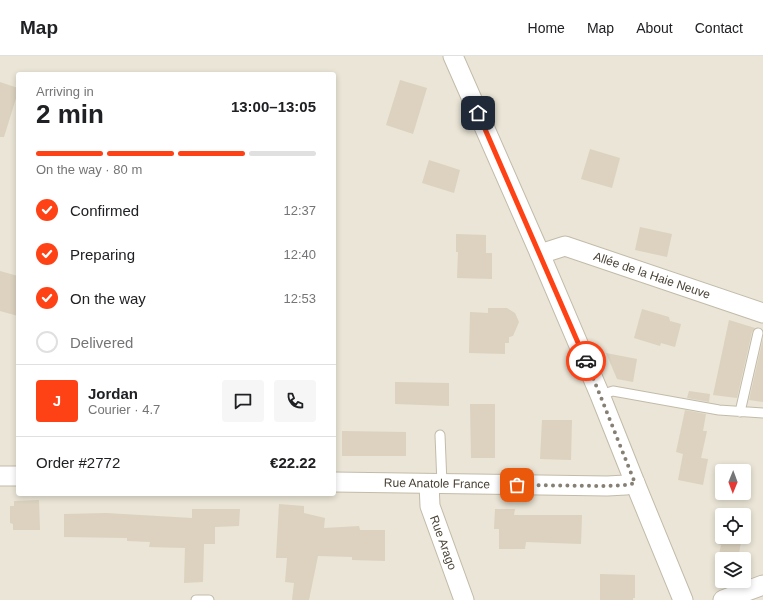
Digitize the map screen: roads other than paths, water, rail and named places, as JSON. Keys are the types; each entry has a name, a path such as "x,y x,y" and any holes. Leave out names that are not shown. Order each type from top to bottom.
{"street":[{"path":"453,56 600,395 683,600"},
{"name":"Allée de la Haie Neuve","path":"540,254 565,246 763,314"},
{"path":"0,476 16,476"},
{"name":"Rue Anatole France","path":"336,482 607,486 635,483"},
{"name":"Rue Arago","path":"435,484 430,506 460,597"},
{"path":"722,600 763,585"}],"lane":[{"path":"740,412 758,333"},
{"path":"600,395 613,391 719,410 763,413"},
{"path":"435,484 440,435"},
{"path":"196,600 209,600"}]}
